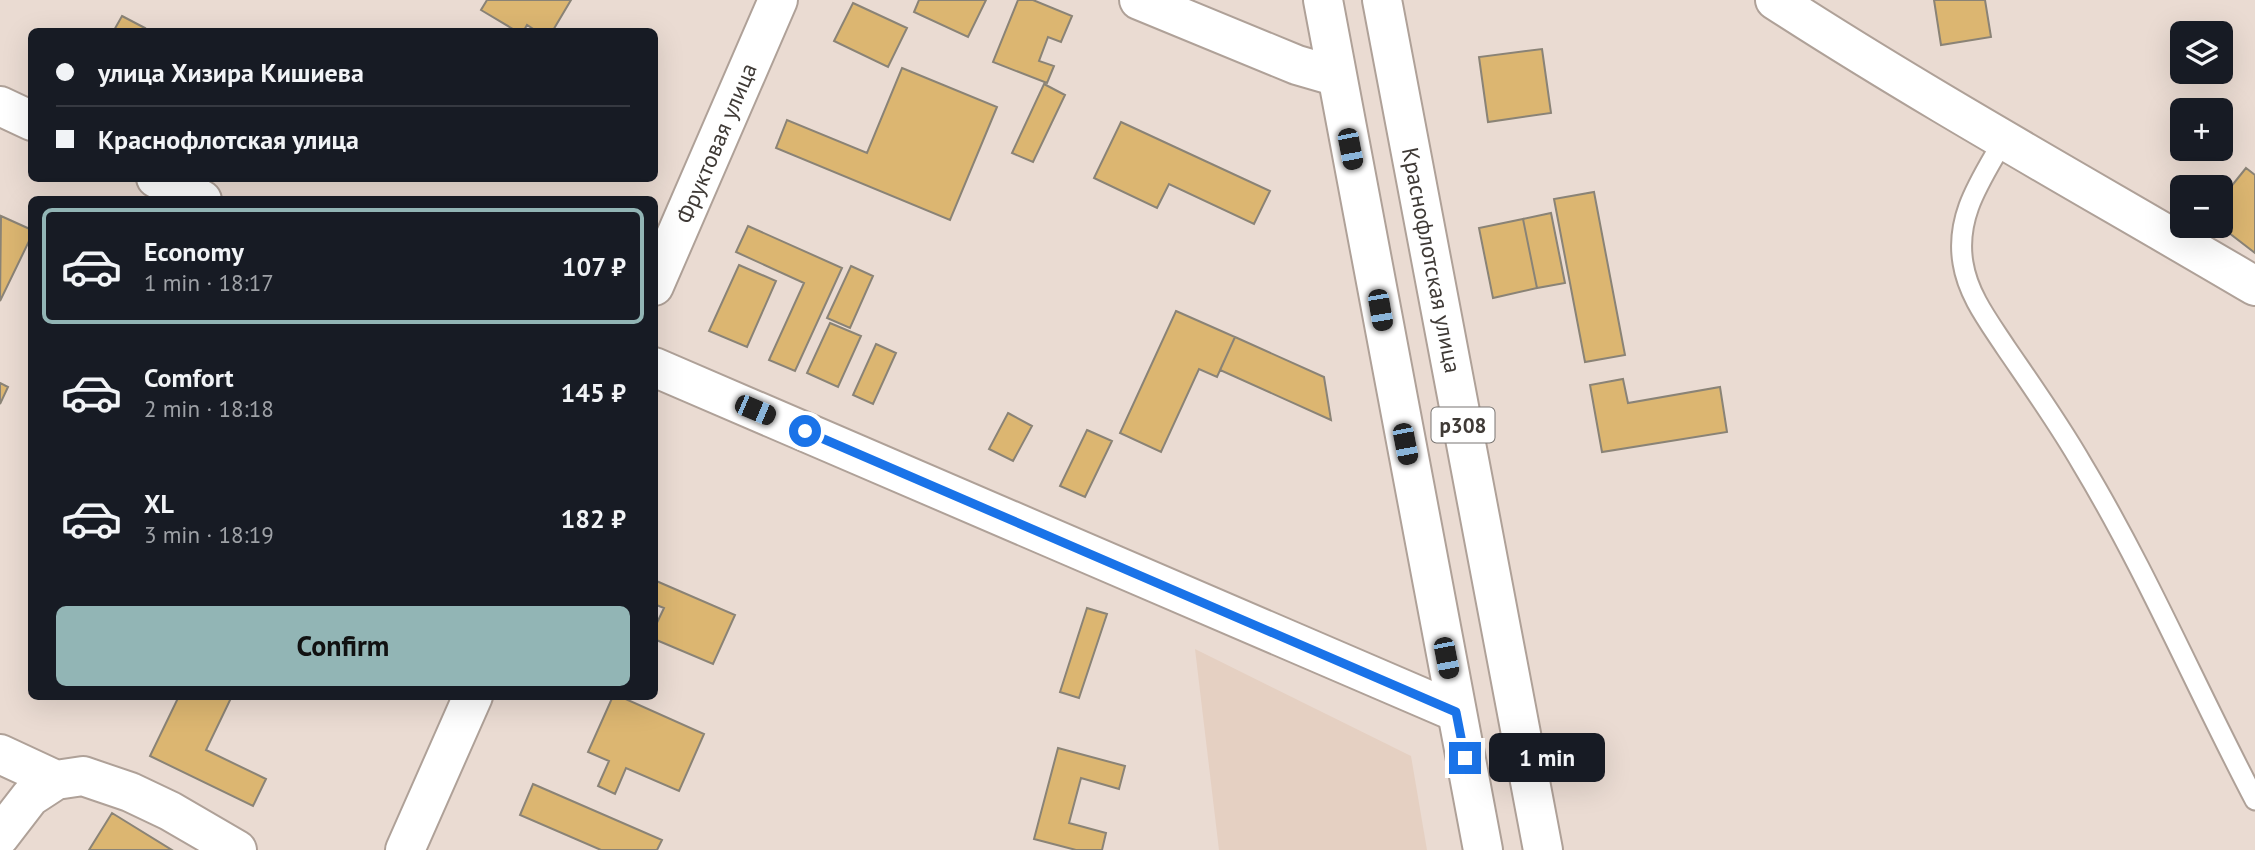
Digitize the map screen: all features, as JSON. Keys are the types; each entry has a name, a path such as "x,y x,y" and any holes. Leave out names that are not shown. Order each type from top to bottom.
{"street":[{"name":"Фруктовая улица","path":"658,277 778,0"},
{"path":"1139,0 1297,65 1335,76"},
{"name":"P308","path":"1323,0 1335,76 1483,850"},
{"name":"Краснофлотская улица","path":"1382,0 1543,850"},
{"path":"1774,0 2003,141 2255,286"},
{"path":"0,106 28,119"},
{"path":"164,182 194,196"},
{"path":"658,369 1456,712"},
{"path":"405,850 471,700"},
{"path":"0,754 56,780"},
{"path":"0,836 30,797 56,780 83,776 130,792 170,811 237,850"}],"lane":[{"path":"2003,141 1969,202 1961,233 1963,266 1970,285 1978,305 2081,460 2130,546 2214,722 2255,800"}],"shaded area":[{"path":"1195,649 1411,756 1427,850 1219,850"}],"building":[{"path":"487,0 571,0 554,28 532,28 527,25 525,28 511,28 481,10"},
{"path":"919,0 986,0 968,37 914,12"},
{"path":"1018,0 1033,0 1072,16 1061,42 1048,37 1039,61 1054,66 1047,83 993,62"},
{"path":"1934,0 1985,0 1991,37 1941,45"},
{"path":"853,3 907,28 888,67 834,41"},
{"path":"122,16 145,28 115,28"},
{"path":"1542,49 1551,113 1488,122 1479,57"},
{"path":"902,68 997,107 950,220 776,148 787,120 867,153"},
{"path":"1044,84 1065,95 1033,162 1012,153"},
{"path":"1121,122 1270,191 1254,224 1169,184 1157,208 1094,178"},
{"path":"2246,168 2255,175 2255,253 2233,236 2233,184"},
{"path":"1594,192 1625,355 1585,362 1554,199"},
{"path":"1551,213 1565,283 1537,288 1523,219"},
{"path":"1,216 28,228 28,243 0,301"},
{"path":"1523,219 1537,288 1493,298 1479,228"},
{"path":"748,226 842,268 795,371 769,360 804,283 736,252"},
{"path":"739,265 776,281 747,347 709,331"},
{"path":"851,266 873,276 850,328 827,318"},
{"path":"1176,311 1235,337 1217,377 1199,369 1161,452 1120,433"},
{"path":"830,323 861,336 838,387 807,373"},
{"path":"1235,337 1324,377 1331,420 1220,370"},
{"path":"876,344 896,353 873,404 853,395"},
{"path":"1623,379 1628,403 1720,387 1727,432 1602,452 1590,385"},
{"path":"0,383 8,387 0,404"},
{"path":"1008,413 1032,426 1013,461 989,449"},
{"path":"1087,430 1112,441 1085,497 1060,486"},
{"path":"658,582 735,615 713,664 658,641 658,621 664,608 658,606"},
{"path":"1087,608 1107,614 1079,698 1060,692"},
{"path":"177,700 230,700 206,750 266,779 253,806 150,756"},
{"path":"611,700 628,700 704,734 679,791 626,768 615,794 598,786 609,761 588,752"},
{"path":"1058,748 1125,766 1119,789 1081,778 1069,823 1106,833 1102,850 1076,850 1034,839"},
{"path":"533,784 662,840 657,850 601,850 520,815"},
{"path":"112,813 172,850 89,850"}],"route":[{"path":"805,431 1456,712 1465,758"}]}
